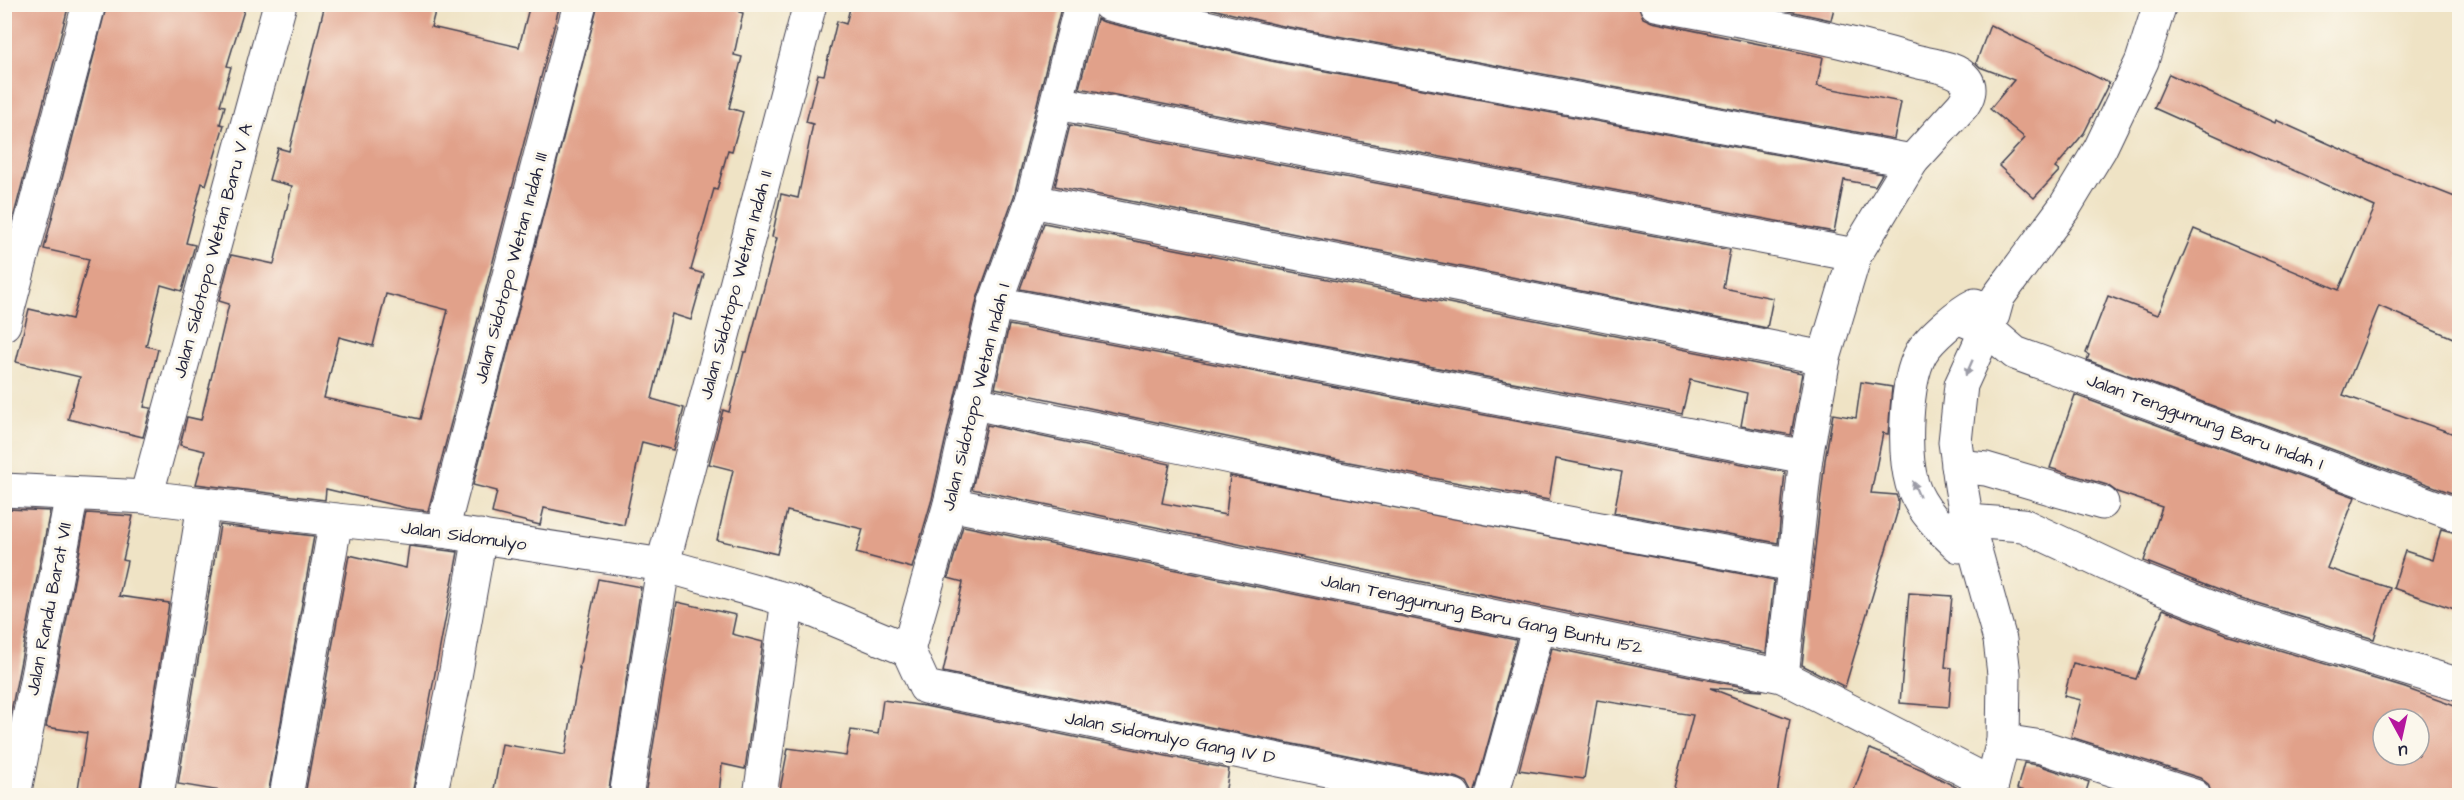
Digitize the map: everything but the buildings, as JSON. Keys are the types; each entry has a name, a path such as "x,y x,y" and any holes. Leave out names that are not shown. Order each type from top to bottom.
{"street":[{"path":"4,324 89,4"},
{"name":"Jalan Sidotopo Wetan Baru V A","path":"146,496 280,4"},
{"name":"Jalan Sidotopo Wetan Indah III","path":"442,531 579,4"},
{"name":"Jalan Sidotopo Wetan Indah II","path":"626,795 663,565 810,4"},
{"name":"Jalan Sidotopo Wetan Indah I","path":"908,650 950,504 995,303 1032,201 1081,4"},
{"path":"1108,4 1274,43 1912,161"},
{"path":"1656,4 1772,26 1870,48 1960,75 1966,80 1969,90 1963,105 1912,161 1855,255 1824,358 1806,457 1782,676"},
{"path":"1955,526 1958,466 1955,442 1961,385 1987,328 1998,297 2064,208 2100,149 2142,61 2160,4"},
{"path":"1057,103 1855,255"},
{"path":"1032,201 1824,358"},
{"path":"1990,790 2003,741 2004,674 2000,640 1979,566 1955,526 1924,508 1912,484 1906,437 1913,373 1922,351 1957,316 1998,297"},
{"path":"995,303 1806,457"},
{"name":"Jalan Tenggumung Baru Indah I","path":"1957,316 1987,328 2015,353 2460,516"},
{"path":"972,402 1028,416 1235,459 1793,566"},
{"path":"1958,466 1986,469 2102,503"},
{"name":"Jalan Sidomulyo","path":"4,490 146,496 480,536 663,565 788,600 908,650"},
{"name":"Jalan Randu Barat VII","path":"14,795 72,494"},
{"path":"157,795 204,504"},
{"name":"Jalan Tenggumung Baru Gang Buntu 152","path":"950,504 1782,676 1990,790"},
{"path":"286,795 336,520"},
{"path":"1955,526 2024,525 2140,580 2232,616 2460,685"},
{"path":"430,795 453,688 480,536"},
{"path":"760,795 788,600"},
{"path":"1492,795 1539,626"},
{"name":"Jalan Sidomulyo Gang IV D","path":"908,650 925,687 1454,795"},
{"path":"2003,741 2042,747 2194,795"}]}
